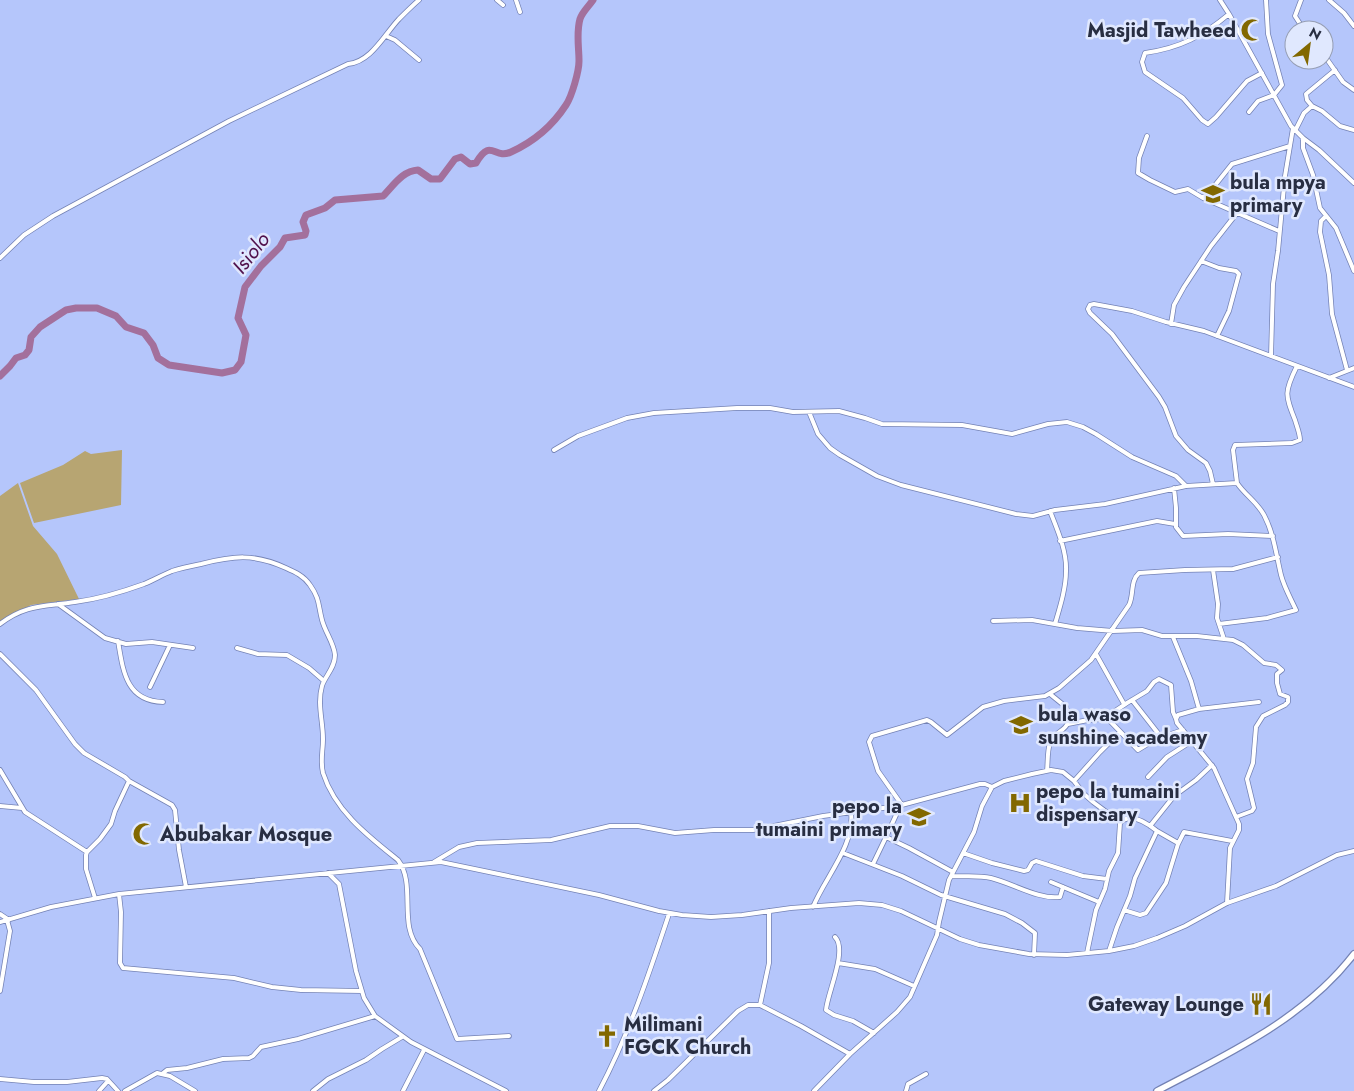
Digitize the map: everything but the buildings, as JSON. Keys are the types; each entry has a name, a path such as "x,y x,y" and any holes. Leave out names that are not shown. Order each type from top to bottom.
{"highway":[{"path":"1157,1091 1247,1043 1291,1016 1325,987 1354,954"}],"street":[{"path":"0,258 24,235 53,216 229,122 348,64 361,61 419,0"},
{"path":"497,0 503,6"},
{"path":"516,0 520,12"},
{"path":"1220,0 1294,129 1354,183"},
{"path":"1249,112 1258,102 1274,95 1282,85 1268,34 1266,0"},
{"path":"1298,20 1295,16 1301,0"},
{"path":"1330,0 1354,26"},
{"path":"1229,14 1191,41 1166,50 1145,53 1142,62 1145,72 1183,98 1202,120 1208,124 1248,81 1262,73"},
{"path":"386,36 395,40 419,60"},
{"path":"1354,90 1343,82 1335,70 1306,94 1306,100 1312,106 1322,111 1340,126 1354,130"},
{"path":"1271,356 1273,284 1278,251 1284,176 1294,129 1304,113 1312,106"},
{"path":"1147,136 1139,158 1138,173 1175,192 1188,189 1203,198 1279,232"},
{"path":"1303,138 1303,148 1313,175 1320,208 1336,228 1354,271"},
{"path":"1203,198 1212,190 1232,164 1290,146"},
{"path":"1171,324 1177,299 1201,260 1237,213"},
{"path":"1326,216 1321,221 1320,232 1327,263 1332,314 1347,370"},
{"path":"1201,260 1219,268 1236,271 1240,276 1229,311 1217,336"},
{"path":"1213,484 1206,463 1188,450 1176,436 1162,400 1112,334 1092,315 1088,308 1090,305 1094,304 1128,310 1171,324 1197,329 1354,386"},
{"path":"1219,624 1267,618 1296,610 1281,575 1273,536 1260,508 1244,493 1237,483 1233,450 1235,445 1295,443 1300,440 1297,425 1287,400 1289,384 1297,366"},
{"path":"1329,378 1354,368"},
{"path":"554,450 578,436 613,422 654,413 753,408 809,412 838,411 890,425 962,425 1012,434 1048,424 1067,422 1090,431 1132,458 1176,476 1186,486"},
{"path":"809,412 818,434 830,448 854,463 888,480 1016,514 1033,516 1050,511 1105,504 1186,486 1237,483"},
{"path":"1174,488 1176,524 1179,532 1186,536 1228,534 1273,536"},
{"path":"1050,511 1060,541 1066,572 1055,624"},
{"path":"1060,541 1156,521 1176,524"},
{"path":"0,624 23,610 82,601 128,589 179,569 225,558 240,556 272,562 297,573 305,579 320,605 322,620 335,657 330,672 324,681 320,703 323,740 321,761 328,786 334,799 356,825 398,860 402,866 412,937 420,949 458,1038 509,1036"},
{"path":"900,805 875,764 869,742 872,736 927,720 932,722 945,735 948,735 979,709 987,705 1050,694 1081,670 1096,654 1132,599 1133,585 1137,575 1144,572 1239,568 1278,557"},
{"path":"1213,570 1218,604 1217,618 1224,639"},
{"path":"58,604 106,638 126,644 152,642 194,648"},
{"path":"993,621 1032,620 1112,631 1142,630 1159,636 1197,636 1224,639 1239,642 1264,663 1279,667 1282,670 1276,676 1278,691 1282,696 1288,696 1288,700 1285,705 1263,716 1256,727 1253,763 1247,779 1254,808 1252,811 1236,817"},
{"path":"1173,637 1191,681 1199,709"},
{"path":"118,641 123,670 129,685 139,695 153,702 163,702"},
{"path":"150,687 170,644"},
{"path":"237,648 258,654 287,655 310,668 324,681"},
{"path":"0,654 36,690 75,744 84,753 129,781 168,802 175,810 180,857 186,887"},
{"path":"1096,654 1124,704"},
{"path":"1068,724 1106,718 1124,704 1149,690 1157,679 1165,681 1171,686 1173,712 1177,723 1212,764 1236,817 1239,828 1230,848 1227,904"},
{"path":"1047,771 1050,743 1054,736 1066,728 1068,724 1066,707 1050,694"},
{"path":"1132,700 1161,737"},
{"path":"1176,719 1178,715 1199,709 1259,702"},
{"path":"1106,718 1138,750 1161,737 1183,730"},
{"path":"1074,780 1120,732"},
{"path":"1148,777 1167,757 1192,741"},
{"path":"1150,826 1174,796 1196,780 1212,764"},
{"path":"0,770 22,808 35,820 87,852"},
{"path":"814,1091 850,1054 901,1008 910,997 939,929 945,896 952,874 974,832 984,802 992,787 1004,780 1047,771 1053,770 1064,773 1074,780 1093,802 1120,822"},
{"path":"95,898 86,869 87,852 111,824 129,781"},
{"path":"434,862 459,847 477,843 551,840 610,826 638,826 675,833 753,830 823,816 900,805 980,784 992,787"},
{"path":"873,864 900,805"},
{"path":"0,806 22,808"},
{"path":"813,907 842,853 851,823 851,812"},
{"path":"1120,822 1130,818 1150,826 1178,843"},
{"path":"1087,953 1099,902 1106,889 1109,871 1119,849 1120,822"},
{"path":"1109,950 1135,878 1157,831"},
{"path":"1124,910 1140,915 1146,913 1166,883 1182,834 1186,832 1232,842"},
{"path":"886,837 909,848 952,874 992,878 1031,892 1055,897 1060,896 1063,887"},
{"path":"0,922 51,907 119,894 434,862 452,863 599,895 669,914 711,917 859,903 882,904 974,944 1034,955 1066,955 1109,950 1145,943 1164,936 1227,904 1276,886 1337,855 1354,851"},
{"path":"842,853 873,864 945,896 1002,913 1022,923 1036,934 1034,955"},
{"path":"963,853 1024,871 1028,870 1033,862 1036,861 1084,876 1107,879"},
{"path":"328,873 339,884 350,946 362,991 375,1016 402,1037 424,1050 506,1091"},
{"path":"1051,882 1099,902"},
{"path":"119,894 121,912 120,963 122,968 234,978 272,987 301,990 362,991"},
{"path":"760,1005 764,981 770,963 769,911"},
{"path":"0,914 8,920 10,931 0,991"},
{"path":"599,1091 622,1046 638,1007 669,914"},
{"path":"835,937 839,943 838,963 827,1004 827,1012 853,1021 874,1033"},
{"path":"838,963 875,969 914,986"},
{"path":"654,1091 668,1080 738,1011 748,1005 760,1005 850,1054"},
{"path":"162,1074 167,1070 187,1068 222,1059 249,1058 260,1048 298,1039 375,1016"},
{"path":"312,1091 328,1079 361,1064 402,1037"},
{"path":"403,1091 424,1050"},
{"path":"125,1091 157,1073 170,1076 195,1091"},
{"path":"906,1091 908,1084 926,1074"},
{"path":"0,1079 67,1082 102,1078 118,1091"},
{"path":"99,1091 108,1081"}],"shaded area":[{"path":"122,450 121,505 34,523 20,483 63,465 85,451 91,454"},
{"path":"18,483 33,526 57,554 79,599 31,605 0,623 0,496"}],"waterway":[{"name":"Isiolo","path":"0,376 16,358 25,355 29,350 31,337 40,327 66,310 76,308 97,308 116,316 126,327 144,333 153,345 158,358 169,365 222,373 235,370 241,362 246,335 238,318 245,287 261,266 280,247 285,238 305,235 306,231 303,222 306,215 325,208 335,200 383,196 399,179 412,171 418,170 431,179 440,179 455,159 461,157 470,164 476,163 485,151 489,150 505,154 535,138 549,126 571,96 579,65 578,35 580,19 593,0"}],"place":[{"name":"Masjid Tawheed","path":"1252,30"},
{"name":"bula mpya primary","path":"1213,194"},
{"name":"bula waso sunshine academy","path":"1021,725"},
{"name":"pepo la tumaini dispensary","path":"1020,803"},
{"name":"pepo la tumaini primary","path":"919,817"},
{"name":"Abubakar Mosque","path":"144,834"},
{"name":"Gateway Lounge","path":"1261,1004"},
{"name":"Milimani FGCK Church","path":"607,1036"}]}
